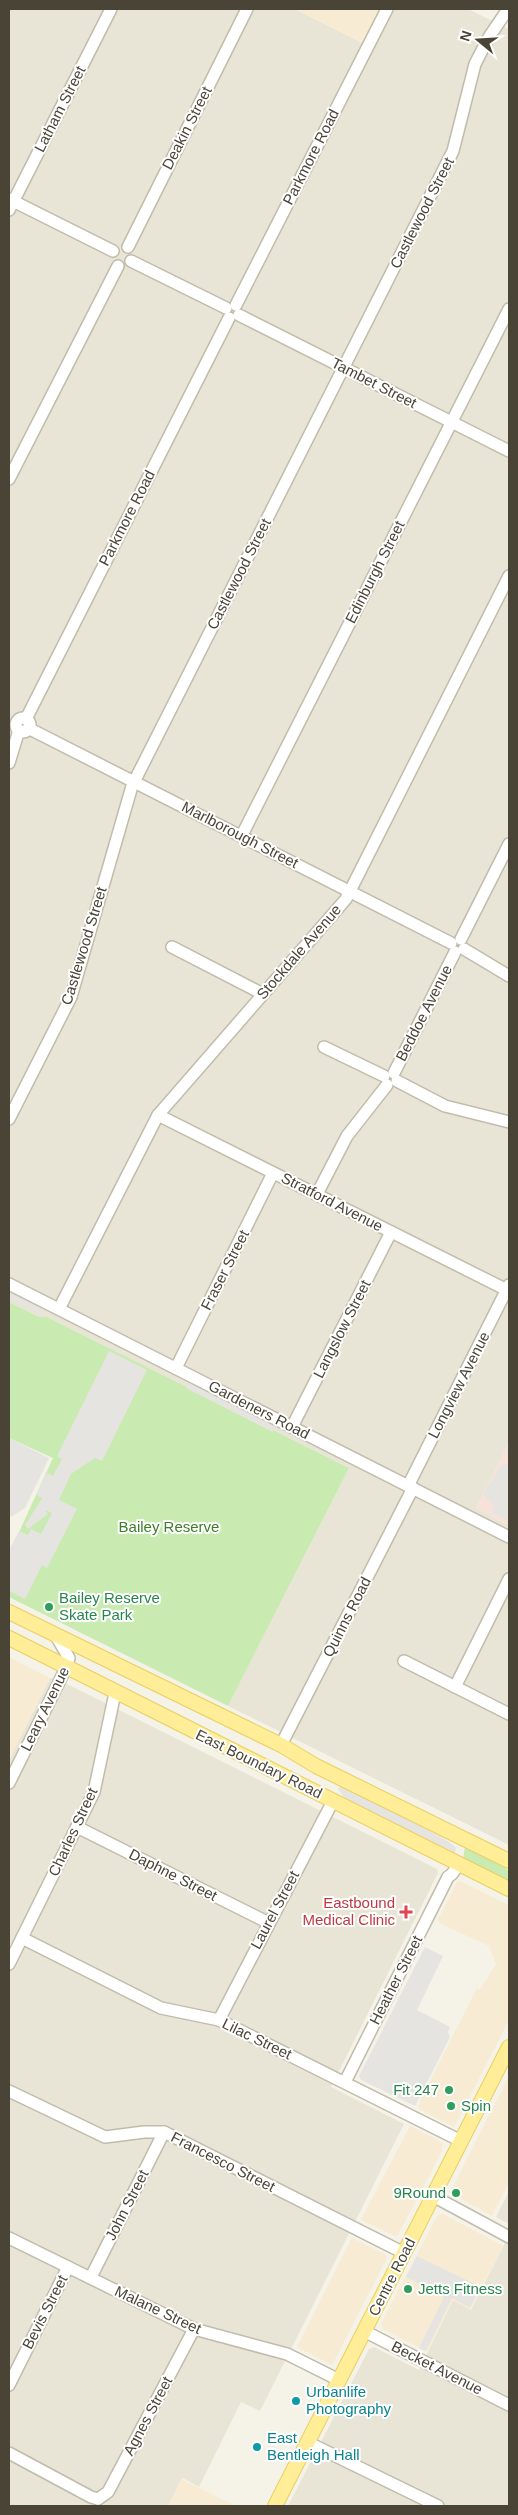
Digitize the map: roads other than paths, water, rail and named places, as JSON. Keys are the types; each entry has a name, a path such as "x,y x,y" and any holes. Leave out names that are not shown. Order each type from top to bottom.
{"main road":[{"name":"East Boundary Road","path":"9,1612 281,1745 316,1766 509,1861"},
{"name":"East Boundary Road","path":"9,1638 115,1693 509,1889"},
{"path":"448,1831 460,1846 458,1864"},
{"name":"Centre Road","path":"275,2506 509,2047"}],"street":[{"name":"Latham Street","path":"10,204 111,9"},
{"name":"Deakin Street","path":"128,247 247,9"},
{"name":"Parkmore Road","path":"9,763 20,723 387,9"},
{"name":"Castlewood Street","path":"9,1119 71,997 134,781 453,151 475,64 503,11"},
{"path":"10,204 112,252"},
{"path":"119,246 128,247 132,253 131,261 126,266 118,266 112,260 112,252 119,246"},
{"name":"Tambet Street","path":"131,261 509,452"},
{"path":"9,479 118,266"},
{"name":"Edinburgh Street","path":"242,836 509,308"},
{"name":"Stockdale Avenue","path":"59,1309 158,1114 337,909 350,891 509,576"},
{"name":"Marlborough Street","path":"20,723 458,946 509,976"},
{"name":"Beddoe Avenue","path":"317,1194 347,1136 390,1079 509,844"},
{"path":"172,947 263,994"},
{"path":"324,1047 445,1106 509,1122"},
{"name":"Stratford Avenue","path":"158,1114 391,1232 508,1288"},
{"name":"Fraser Street","path":"176,1368 273,1173"},
{"name":"Langslow Street","path":"292,1427 391,1232"},
{"name":"Gardeners Road","path":"9,1284 509,1537"},
{"name":"Longview Avenue","path":"410,1487 508,1288"},
{"name":"Quinns Road","path":"281,1745 410,1487"},
{"path":"454,1687 509,1579"},
{"name":"Leary Avenue","path":"9,1784 66,1668 69,1658 56,1636"},
{"path":"404,1661 509,1714"},
{"name":"Charles Street","path":"9,1964 94,1792 115,1693"},
{"name":"Laurel Street","path":"219,2020 333,1801"},
{"name":"Daphne Street","path":"77,1827 269,1923"},
{"path":"442,1856 448,1878"},
{"name":"Heather Street","path":"345,2082 448,1878 458,1864"},
{"name":"Lilac Street","path":"22,1938 161,2008 219,2020 462,2141"},
{"name":"Francesco Street","path":"9,2091 105,2137 144,2132 164,2132 404,2253"},
{"name":"John Street","path":"91,2277 164,2132"},
{"path":"433,2196 509,2237"},
{"name":"Malane Street","path":"9,2238 194,2329 286,2354 339,2380"},
{"name":"Bevis Street","path":"9,2385 68,2267"},
{"name":"Agnes Street","path":"99,2503 108,2492 194,2329"},
{"name":"Becket Avenue","path":"364,2331 509,2405"},
{"path":"307,2442 438,2506"},
{"path":"9,2453 99,2503"}],"place":[{"name":"Bailey Reserve Skate Park","path":"49,1607"},
{"name":"Eastbound Medical Clinic","path":"406,1912"},
{"name":"Fit 247","path":"449,2090"},
{"name":"Spin","path":"451,2106"},
{"name":"9Round","path":"456,2193"},
{"name":"Jetts Fitness","path":"408,2289"},
{"name":"Urbanlife Photography","path":"296,2401"},
{"name":"East Bentleigh Hall","path":"257,2447"}],"park label":[{"name":"Bailey Reserve","path":"169,1527"}]}
